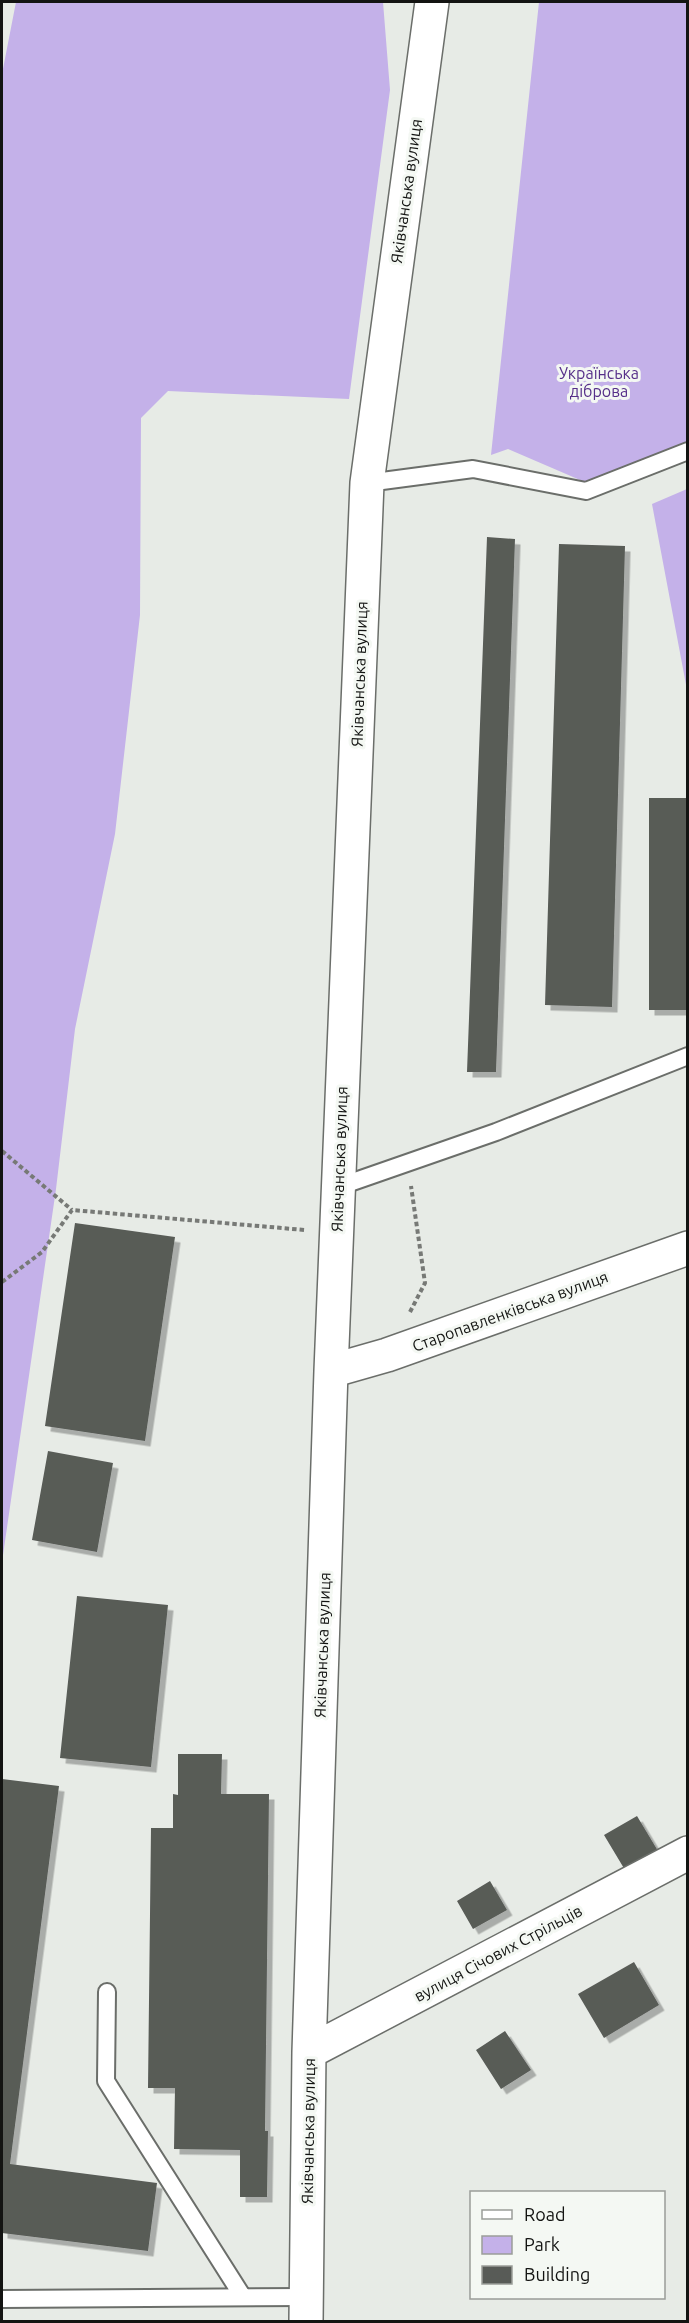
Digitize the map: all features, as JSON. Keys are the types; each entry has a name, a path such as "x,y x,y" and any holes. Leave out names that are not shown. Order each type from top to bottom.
{"street":[{"name":"Яківчанська вулиця","path":"306,2309 309,2052 331,1371 367,483 432,2"},
{"name":"Старопавленківська вулиця","path":"331,1371 387,1355 687,1248"},
{"name":"вулиця Січових Стрільців","path":"309,2052 687,1853"}],"lane":[{"path":"367,483 473,469 586,490 687,451"},
{"path":"338,1187 407,1161 496,1132 687,1056"},
{"path":"107,1992 106,2081 243,2297"},
{"path":"2,2299 243,2297 306,2309"}],"path":[{"path":"2,1151 72,1210 336,1233"},
{"path":"387,1355 425,1283 407,1161"},
{"path":"2,1282 42,1252 72,1210"}],"green space":[{"path":"16,2 383,2 390,90 349,399 168,391 141,418 140,615 115,834 75,1029 56,1189 2,1562 2,74"},
{"name":"Українська діброва","path":"539,2 687,2 687,443 587,483 508,449 491,455"},
{"path":"687,489 687,690 652,504"}],"building":[{"path":"487,537 515,539 496,1072 467,1072"},
{"path":"559,544 625,546 612,1007 545,1005"},
{"path":"649,798 688,798 688,1010 649,1010"},
{"path":"75,1223 175,1237 145,1441 45,1426"},
{"path":"48,1451 113,1463 97,1552 32,1540"},
{"path":"77,1596 168,1605 151,1767 60,1758"},
{"path":"178,1754 222,1754 221,1794 269,1794 265,2131 268,2131 267,2197 240,2197 240,2150 174,2149 175,2088 148,2088 151,1828 173,1828 173,1794 178,1795"},
{"path":"2,1779 59,1786 10,2164 157,2183 148,2251 2,2233"},
{"path":"637,1816 658,1851 625,1870 604,1835"},
{"path":"490,1881 507,1910 473,1929 457,1901"},
{"path":"634,1962 659,2005 604,2038 578,1994"},
{"path":"505,2031 531,2070 501,2089 476,2050"}]}
